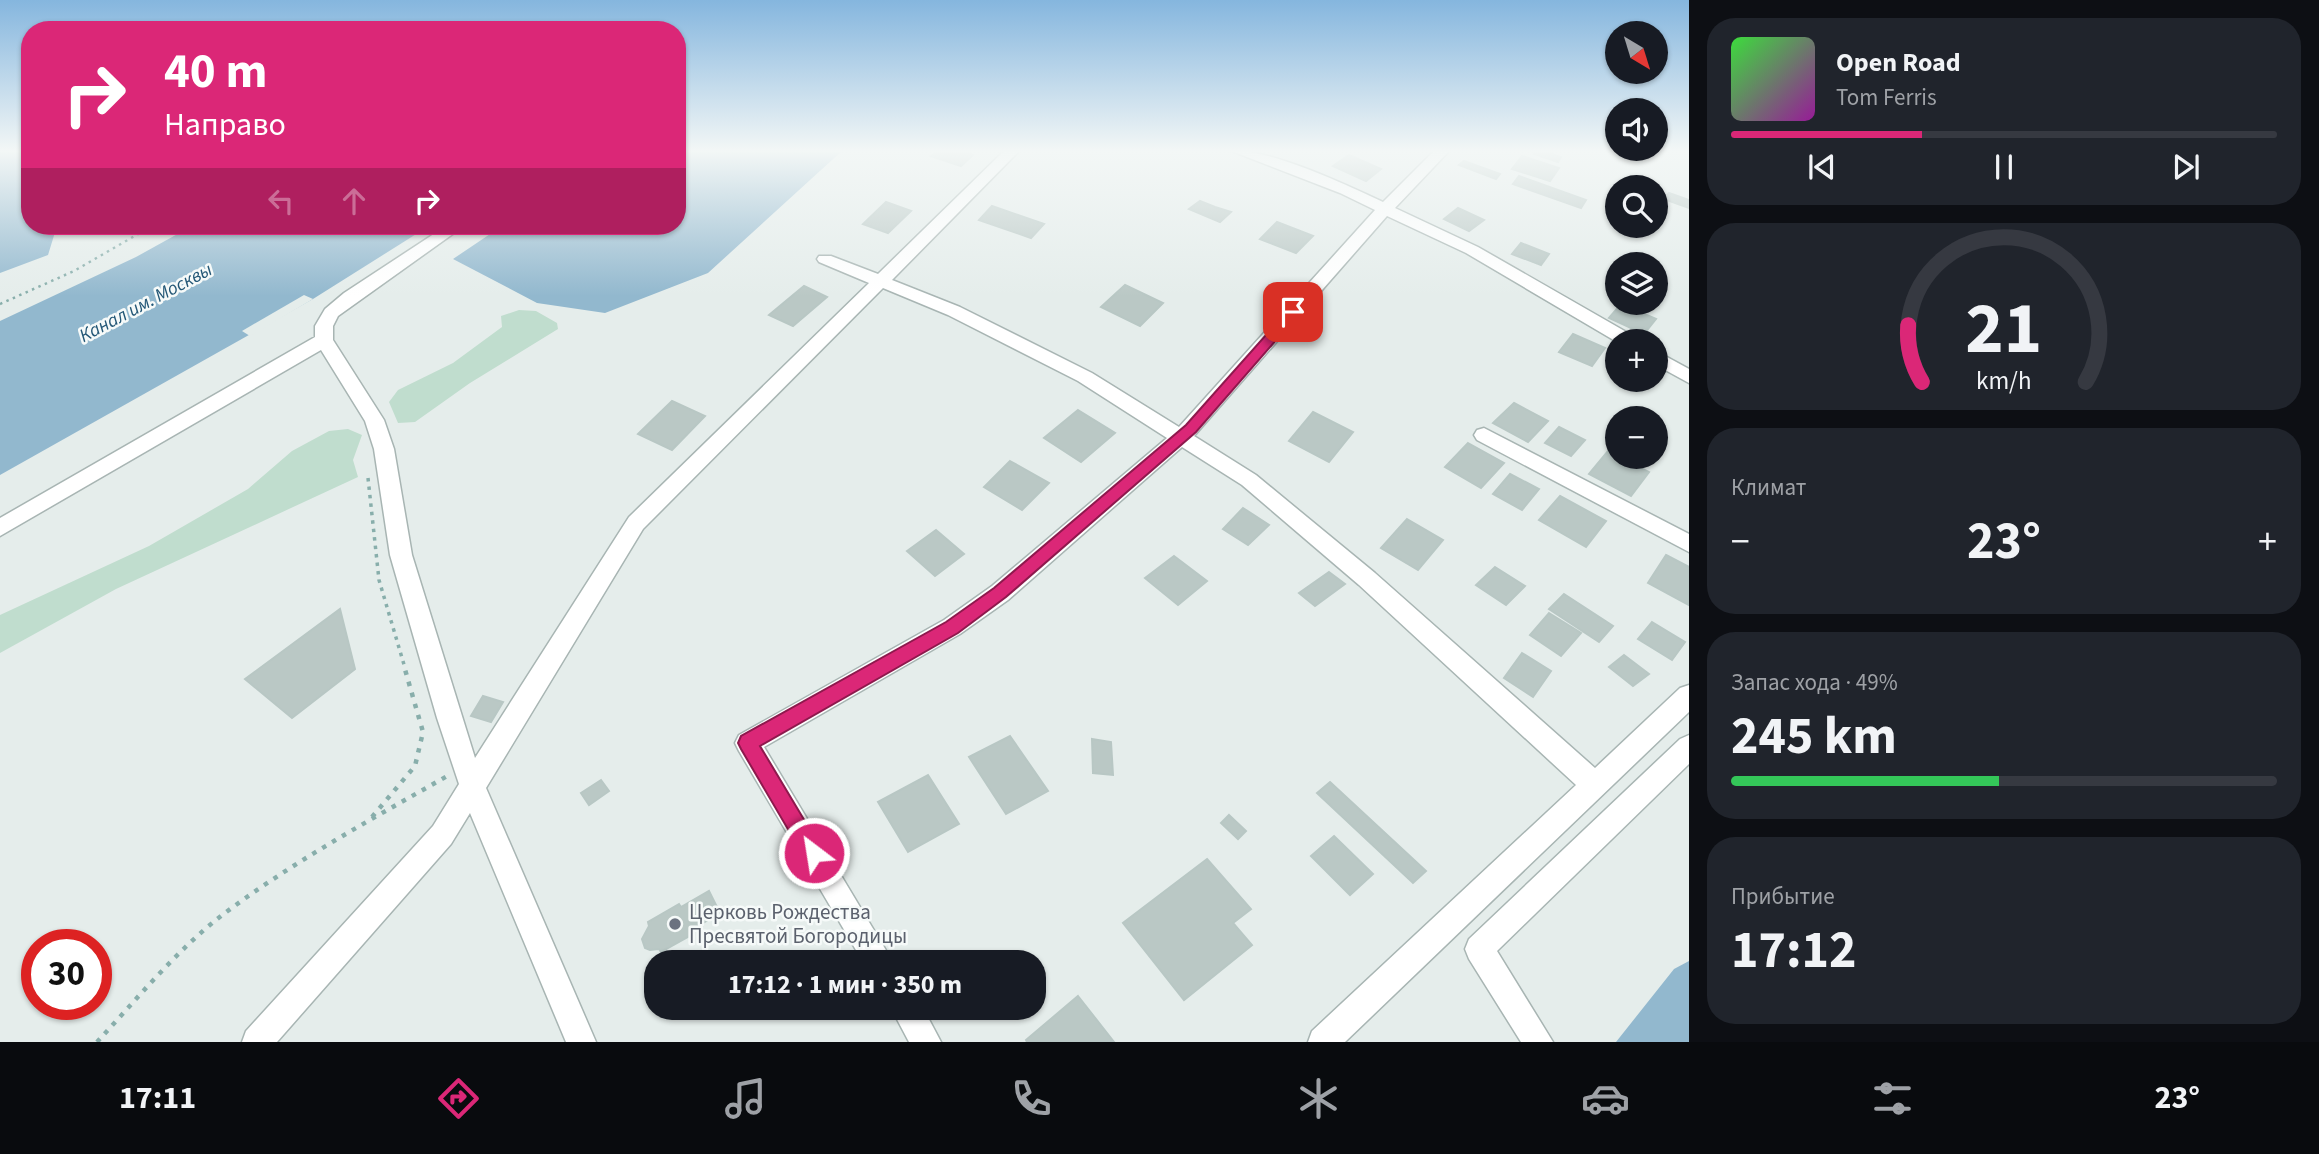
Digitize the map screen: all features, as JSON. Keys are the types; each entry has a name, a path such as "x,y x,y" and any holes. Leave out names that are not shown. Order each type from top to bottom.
{"street":[{"path":"257,1042 442,835 470,777 636,523 964,199"},
{"path":"1363,199 1472,250 1608,329"},
{"path":"872,950 748,743 952,627 1000,593 1181,437 1394,199"},
{"path":"443,235 350,297 331,313 324,326 324,340 374,420 384,449 401,555 470,777 581,1042"},
{"path":"825,259 954,311 1085,377 1249,480 1367,579 1596,786"},
{"path":"0,528 324,340"},
{"path":"1668,364 1689,377"},
{"path":"1484,435 1689,544"},
{"path":"1323,1042 1689,696"},
{"path":"1538,1042 1479,949 1689,747"},
{"path":"913,1020 926,1042"}],"path":[{"path":"0,304 74,271 136,235"},
{"path":"369,472 368,484 379,580 423,732 415,766 370,819"},
{"path":"97,1042 152,982 220,917 370,819 470,777"}],"green space":[{"path":"519,310 536,311 557,323 558,329 470,383 415,422 398,423 389,402 398,390 453,363 502,327 501,316"},
{"path":"348,429 362,435 353,460 358,477 116,589 0,653 0,615 149,546 248,489 292,451 329,431"}],"water":[{"path":"0,199 21,199 21,235 54,235 48,255 0,273"},
{"path":"686,199 790,199 708,273 605,313 537,303 453,259 489,235 686,235"},
{"name":"Канал им. Москвы","path":"176,235 415,235 313,299 0,475 0,321 136,257"},
{"path":"1689,961 1689,1042 1616,1042 1674,969"}],"pier":[{"path":"304,295 313,299 250,336 242,331"}],"building":[{"path":"1554,199 1586,200 1581,208"},
{"path":"1668,199 1689,200 1689,208 1668,200"},
{"path":"1200,201 1231,212 1220,222 1189,209"},
{"path":"886,202 911,211 888,233 863,224"},
{"path":"992,206 1044,224 1031,238 979,220"},
{"path":"1458,208 1484,220 1469,231 1444,219"},
{"path":"1277,222 1313,236 1296,253 1260,239"},
{"path":"1521,243 1549,254 1541,265 1512,254"},
{"path":"1125,285 1163,303 1140,326 1101,307"},
{"path":"804,286 827,297 793,326 769,315"},
{"path":"1612,315 1647,315 1656,319 1648,329 1633,329 1609,318"},
{"path":"1573,334 1605,348 1592,366 1559,352"},
{"path":"672,401 705,416 672,450 638,434"},
{"path":"1514,403 1548,421 1528,442 1493,423"},
{"path":"1078,410 1115,433 1081,462 1044,438"},
{"path":"1313,412 1353,432 1329,462 1289,441"},
{"path":"1559,427 1585,440 1571,456 1545,443"},
{"path":"1468,443 1504,463 1481,488 1445,467"},
{"path":"1605,455 1605,469 1643,469 1649,472 1631,496 1589,474"},
{"path":"1010,461 1049,483 1022,510 984,487"},
{"path":"1510,474 1539,489 1522,510 1493,494"},
{"path":"1560,496 1606,521 1586,547 1539,520"},
{"path":"1243,508 1269,525 1248,545 1223,529"},
{"path":"1407,519 1443,540 1418,570 1381,548"},
{"path":"936,530 964,554 935,576 907,551"},
{"path":"1666,555 1689,567 1689,605 1648,583"},
{"path":"1174,556 1207,581 1178,605 1145,578"},
{"path":"1495,567 1525,586 1506,605 1476,585"},
{"path":"1329,572 1345,584 1315,606 1299,593"},
{"path":"1564,594 1613,626 1599,642 1549,609"},
{"path":"340,609 355,669 292,718 245,679"},
{"path":"1549,613 1581,633 1561,656 1530,635"},
{"path":"1652,622 1685,642 1672,660 1638,639"},
{"path":"1522,653 1551,671 1533,697 1504,678"},
{"path":"1624,655 1649,674 1633,686 1609,667"},
{"path":"483,696 503,702 491,722 471,716"},
{"path":"1010,736 1048,791 1006,814 969,757"},
{"path":"1092,739 1111,742 1113,775 1093,773"},
{"path":"928,775 959,824 908,852 878,802"},
{"path":"601,780 609,791 589,805 581,793"},
{"path":"1330,782 1426,871 1413,883 1317,793"},
{"path":"1229,815 1246,831 1238,839 1221,823"},
{"path":"1334,836 1373,874 1350,895 1311,856"},
{"path":"1207,859 1251,909 1233,923 1252,945 1184,1000 1123,923"},
{"name":"Церковь Рождества Пресвятой Богородицы","path":"709,891 720,913 691,930 693,934 665,950 645,948 642,939 649,926 648,922 679,904 681,907"},
{"path":"1078,996 1114,1042 1027,1042 1026,1040"}],"place":[{"name":"Церковь Рождества Пресвятой Богородицы","path":"675,924"}],"route":[{"path":"814,853 748,743 952,627 1000,593 1191,428 1293,312"}]}
